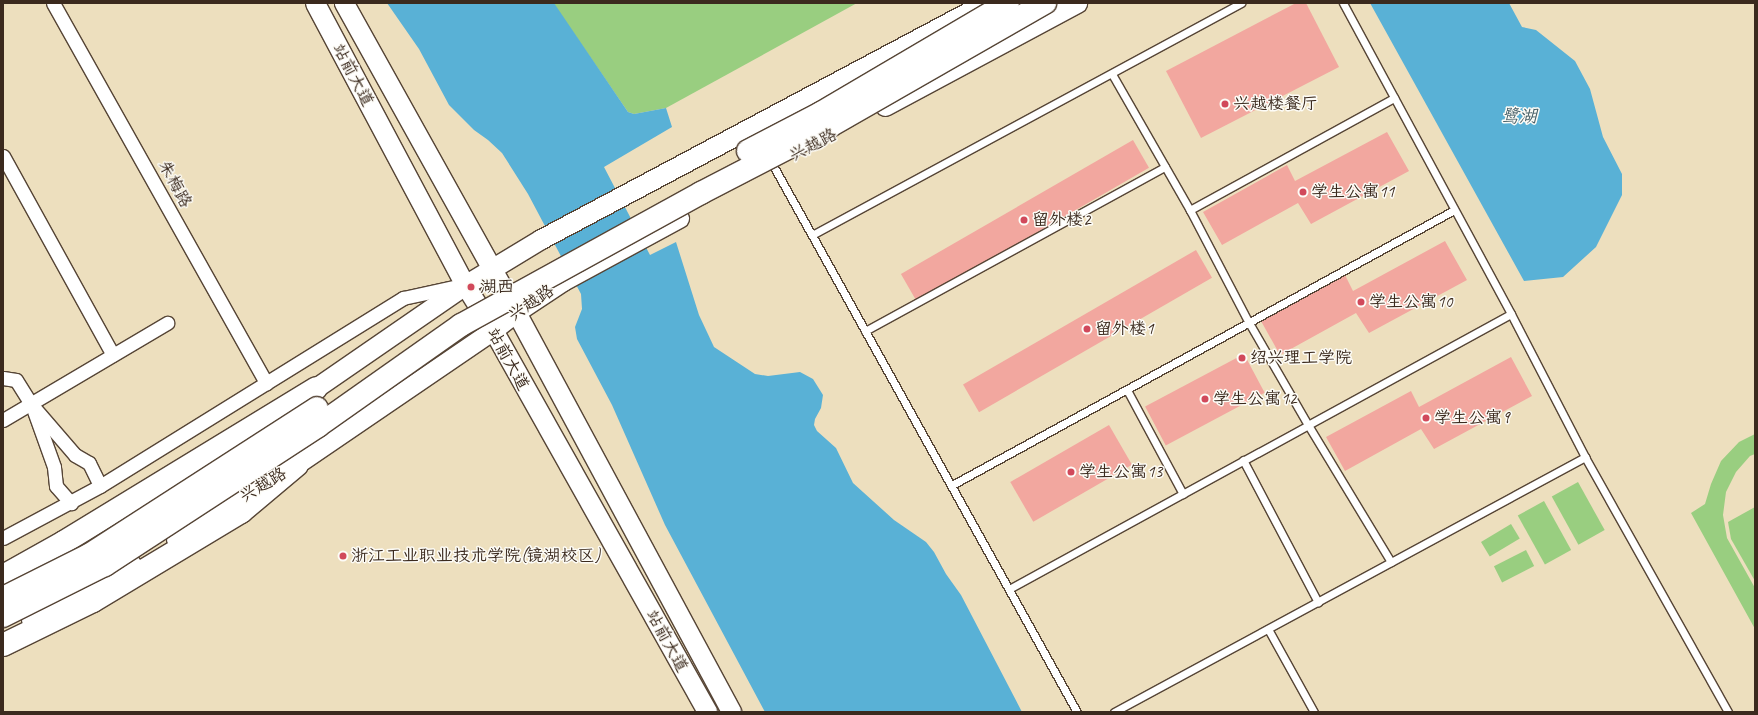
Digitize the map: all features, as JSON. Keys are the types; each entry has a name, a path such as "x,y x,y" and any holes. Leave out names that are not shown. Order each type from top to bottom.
{"highway":[{"path":"3,598 89,555 310,414 450,315 697,178 821,113 1008,3"},
{"path":"3,616 106,565 318,426 461,325 701,192 830,126 1045,3"},
{"path":"3,576 64,542 216,447 316,388"},
{"path":"3,645 92,601 241,512 297,464"}],"main road":[{"name":"站前大道","path":"315,3 465,285 493,330 707,712"},
{"name":"站前大道","path":"344,3 516,312 731,712"},
{"path":"3,584 72,548 181,482 465,285 541,239 698,154 984,3"},
{"name":"兴越路","path":"3,634 123,571 297,464 563,281 1077,3"}],"street":[{"name":"朱梅路","path":"52,3 266,383"},
{"path":"3,156 113,355"},
{"path":"3,538 71,503 100,486 403,298 465,285"},
{"path":"3,420 167,323"},
{"path":"3,378 16,380 31,404 75,455 89,463 100,486"},
{"path":"31,404 54,467 56,486 71,503"}],"lane":[{"path":"812,235 1241,3"},
{"path":"1343,3 1511,314 1585,457 1728,712"},
{"path":"1112,74 1190,210 1249,323 1308,425 1391,562"},
{"path":"1190,210 1394,98"},
{"path":"774,167 1077,712"},
{"path":"865,331 1165,167"},
{"path":"952,485 1454,210"},
{"path":"1009,589 1511,314"},
{"path":"1127,390 1183,494"},
{"path":"1114,712 1585,457"},
{"path":"1243,460 1318,602"},
{"path":"1268,629 1314,712"}],"green space":[{"path":"553,3 857,3 666,108 634,114 628,112"},
{"path":"1755,434 1755,454 1750,456 1736,472 1726,492 1723,515 1727,538 1755,588 1755,629 1691,513 1705,504 1711,484 1721,461 1739,442"},
{"path":"1578,482 1605,530 1578,545 1552,497"},
{"path":"1544,501 1571,550 1545,565 1518,516"},
{"path":"1755,507 1755,581 1731,539 1728,522"},
{"path":"1511,524 1520,539 1490,557 1481,542"},
{"path":"1526,550 1534,566 1502,582 1494,566"}],"water":[{"path":"387,3 554,3 628,112 634,114 666,108 672,127 604,167 650,255 676,242 699,315 714,347 755,374 768,376 800,372 813,379 823,395 821,408 815,419 814,425 817,431 836,448 853,483 894,520 926,542 934,552 946,574 961,595 1022,712 765,712 665,525 612,405 577,339 575,327 582,309 581,294 528,194 502,153 474,130 449,105 419,49"},
{"name":"鹭湖","path":"1370,3 1509,3 1522,27 1536,30 1575,61 1590,89 1603,137 1622,174 1622,195 1596,247 1563,277 1524,281"}],"building":[{"name":"兴越楼餐厅","path":"1296,3 1306,3 1339,67 1201,138 1166,71"},
{"name":"学生公寓11","path":"1387,132 1409,171 1311,224 1298,203 1222,245 1203,212 1287,165 1295,181"},
{"name":"留外楼2","path":"1133,140 1149,168 917,302 901,274"},
{"name":"学生公寓10","path":"1445,241 1467,280 1369,333 1356,313 1280,355 1261,321 1345,275 1353,291"},
{"name":"留外楼1","path":"1196,250 1212,278 979,412 963,384"},
{"name":"学生公寓12","path":"1244,354 1265,393 1166,445 1145,407"},
{"name":"学生公寓9","path":"1511,357 1532,396 1434,449 1421,429 1345,471 1326,437 1411,391 1419,407"},
{"name":"学生公寓13","path":"1109,425 1132,465 1033,522 1010,482"}],"place":[{"name":"兴越楼餐厅","path":"1225,104"},
{"name":"学生公寓11","path":"1303,192"},
{"name":"留外楼2","path":"1024,220"},
{"name":"湖西","path":"471,287"},
{"name":"学生公寓10","path":"1361,302"},
{"name":"留外楼1","path":"1087,329"},
{"name":"绍兴理工学院","path":"1242,358"},
{"name":"学生公寓12","path":"1205,399"},
{"name":"学生公寓9","path":"1426,418"},
{"name":"学生公寓13","path":"1071,472"},
{"name":"浙江工业职业技术学院(镜湖校区)","path":"343,556"}]}
